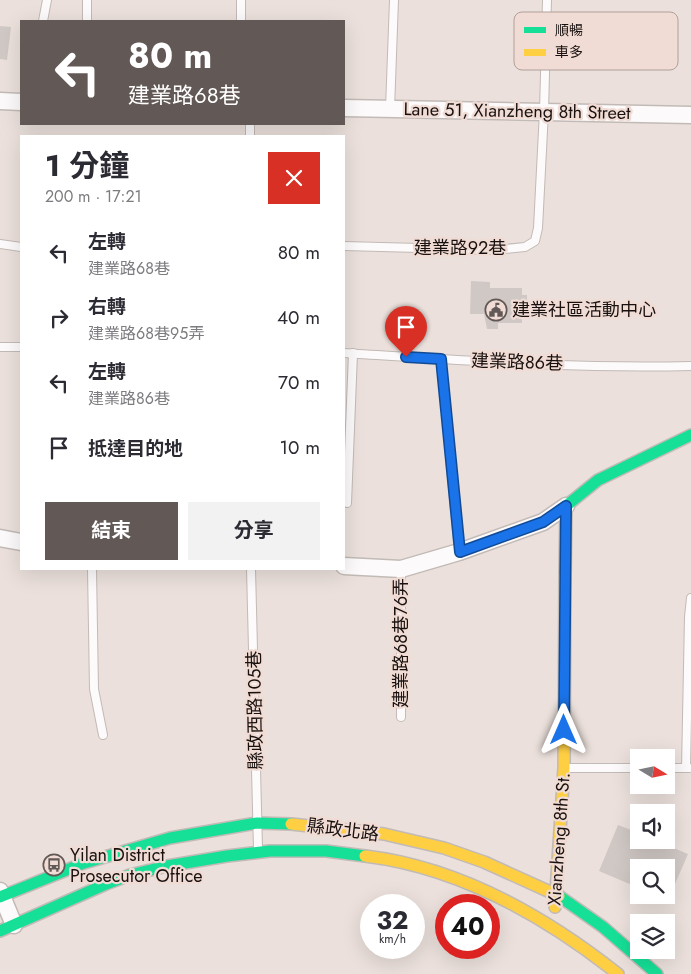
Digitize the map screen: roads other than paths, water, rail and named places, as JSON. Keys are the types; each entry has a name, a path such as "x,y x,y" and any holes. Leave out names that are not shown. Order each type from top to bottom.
{"street":[{"path":"0,102 20,102"},
{"name":"Lane 51, Xianzheng 8th Street","path":"345,108 691,115"},
{"path":"345,566 401,569 460,552 543,522 598,480 691,435"},
{"name":"Xianzheng 8th St.","path":"553,926 564,768 566,506"},
{"path":"0,538 20,542"},
{"name":"縣政北路","path":"1,895 84,863 170,838 257,823 292,824 392,836 444,848 484,862 556,894 603,926 657,974"},
{"name":"縣政北路","path":"7,928 121,878 163,867 235,854 258,852 282,850 340,852 391,860 424,868 502,898 553,926 598,957 618,974"},
{"path":"1,895 7,928"}],"lane":[{"path":"43,20 48,0"},
{"path":"87,0 87,20"},
{"path":"241,0 241,20"},
{"path":"390,109 394,0"},
{"path":"544,111 545,70"},
{"name":"建業路92巷","path":"345,246 494,250 525,247 535,241 538,228 544,111"},
{"path":"0,244 20,247"},
{"path":"0,346 20,347"},
{"name":"建業路86巷","path":"345,353 642,367 691,366"},
{"path":"347,503 353,354"},
{"path":"441,359 460,552"},
{"name":"建業路68巷76弄","path":"401,569 401,717"},
{"path":"92,570 94,689 103,735"},
{"name":"縣政西路105巷","path":"251,570 258,852"},
{"path":"675,768 689,768 691,598"},
{"path":"564,768 630,768"}],"place":[{"name":"建業社區活動中心","path":"496,310"},
{"name":"Yilan District Prosecutor Office","path":"54,865"}]}
